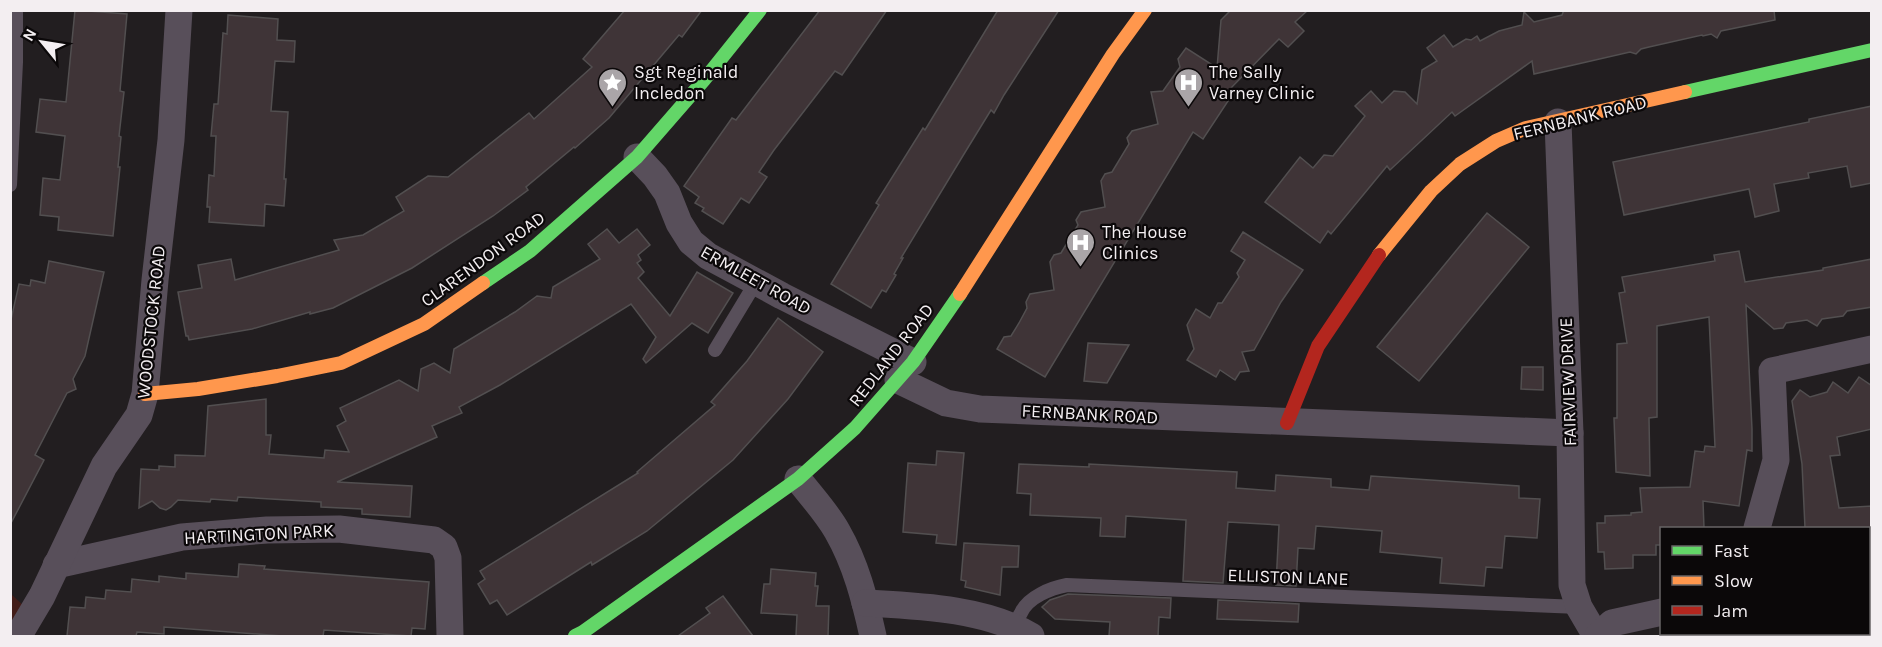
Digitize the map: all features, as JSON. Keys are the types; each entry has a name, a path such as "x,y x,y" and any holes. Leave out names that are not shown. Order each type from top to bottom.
{"street":[{"name":"WOODSTOCK ROAD","path":"15,636 23,628 42,596 104,466 139,415 145,394 171,140 179,10"},
{"name":"CLARENDON ROAD","path":"145,394 266,378 341,363 424,324 530,251 637,157 704,80 760,10"},
{"name":"REDLAND ROAD","path":"575,636 798,479 855,428 906,371 939,327 1113,54 1144,10"},
{"name":"FERNBANK ROAD","path":"1287,423 1318,346 1372,263 1431,191 1460,164 1496,141 1526,128 1872,50"},
{"name":"FAIRVIEW DRIVE","path":"1558,122 1570,433 1572,585 1578,607 1597,636"},
{"name":"ERMLEET ROAD","path":"637,157 667,193 679,223 691,242 708,256 906,371"},
{"path":"1757,527 1776,460 1772,371 1872,349"},
{"name":"FERNBANK ROAD","path":"906,371 946,404 980,409 1570,433"},
{"path":"798,479 837,530 854,566 873,636"},
{"name":"HARTINGTON PARK","path":"56,565 182,537 267,530 339,529 434,540 444,547 448,558 450,636"},
{"path":"865,603 923,607 972,615 1023,632"},
{"path":"1597,636 1612,623 1660,612"}],"lane":[{"path":"10,185 16,10"},
{"path":"715,350 756,282"},
{"name":"ELLISTON LANE","path":"1023,632 1021,610 1036,597 1052,588 1067,585 1578,607"}],"shaded area":[{"path":"11,594 25,607 11,629"}],"building":[{"path":"75,10 127,14 120,91 124,92 119,136 121,137 118,167 120,167 113,236 58,230 59,217 40,215 43,178 60,180 65,136 36,132 40,99 66,102"},
{"path":"625,10 702,10 682,37 679,35 609,118 526,187 528,190 493,216 412,268 333,308 310,314 310,312 252,329 189,340 186,336 178,292 202,288 198,265 231,259 235,280 339,250 334,240 363,235 404,211 396,197 428,176 448,177 529,113 534,119 592,67 583,59"},
{"path":"820,10 887,10 842,75 835,71 774,150 759,172 767,177 749,203 741,198 723,224 702,211 704,208 695,203 699,197 684,186 732,118 736,120"},
{"path":"998,10 1059,10 994,113 991,110 901,258 903,258 894,274 896,275 886,292 882,290 871,308 831,284 879,205 876,203 923,128 925,130"},
{"path":"1231,10 1308,10 1295,22 1304,31 1288,47 1279,39 1227,92 1232,95 1203,139 1193,132 1045,377 997,349 1004,337 1011,336 1019,323 1027,308 1026,302 1030,294 1054,290 1050,262 1054,255 1061,253 1078,225 1076,220 1081,212 1105,207 1101,181 1105,174 1112,172 1129,144 1127,138 1132,131 1158,124 1151,92 1163,91 1180,67 1178,59 1186,48 1217,68 1221,20"},
{"path":"1564,10 1774,10 1775,20 1721,31 1717,38 1711,34 1702,35 1641,49 1636,54 1630,52 1534,74 1532,61 1455,116 1452,112 1390,170 1387,166 1331,234 1328,231 1320,243 1265,202 1300,157 1313,168 1324,155 1333,156 1365,116 1355,106 1371,91 1382,103 1394,91 1405,92 1417,104 1422,70 1437,61 1427,48 1444,35 1453,47 1466,39 1471,40 1477,36 1480,41 1499,31 1522,25 1524,12 1534,22 1562,15"},
{"path":"228,15 278,19 277,40 295,41 294,62 275,61 271,111 288,112 284,206 265,204 264,226 209,222 210,207 207,207 209,175 214,176 216,136 211,136 214,104 218,104 223,33 227,34"},
{"path":"1872,106 1872,183 1851,187 1847,166 1808,173 1809,178 1774,184 1779,211 1755,217 1749,189 1624,215 1613,162 1809,122 1809,119"},
{"path":"1487,213 1529,247 1419,381 1377,347"},
{"path":"607,229 619,243 637,229 650,245 638,255 641,260 637,263 644,272 638,278 670,316 697,272 733,293 708,333 692,323 646,363 643,359 656,337 631,304 500,385 459,407 462,413 432,426 437,437 337,482 412,486 410,517 362,514 362,509 321,507 321,502 238,497 237,501 178,500 166,510 152,501 139,508 141,469 159,470 159,466 175,467 175,455 205,456 208,406 266,399 266,435 271,435 269,454 324,458 325,450 349,452 337,426 346,421 340,408 399,380 418,391 421,369 434,363 450,373 454,349 537,296 551,298 553,287 600,259 588,244"},
{"path":"1243,232 1303,270 1281,302 1254,350 1242,352 1249,371 1240,372 1235,380 1220,370 1216,377 1187,360 1194,349 1187,325 1196,309 1210,318 1218,303 1222,303 1239,277 1237,273 1245,260 1231,251"},
{"path":"1739,251 1745,282 1823,270 1823,268 1872,259 1872,307 1847,311 1843,316 1822,319 1817,326 1807,320 1786,323 1783,328 1774,329 1746,305 1752,451 1747,450 1739,506 1703,501 1704,527 1660,527 1660,545 1656,545 1656,555 1633,555 1633,568 1605,569 1604,552 1598,552 1597,523 1605,523 1605,516 1631,515 1631,513 1642,512 1640,488 1690,487 1695,451 1704,452 1705,446 1715,447 1709,317 1657,326 1657,417 1649,418 1650,476 1616,472 1614,418 1617,418 1617,344 1627,343 1619,293 1625,292 1622,277 1715,261 1714,255"},
{"path":"49,261 104,272 85,356 73,379 76,389 67,393 35,455 44,460 10,525 10,324 19,284 30,286 31,280 45,283"},
{"path":"778,318 823,352 788,399 733,460 647,531 592,565 591,562 507,615 497,600 490,604 478,584 485,579 480,571 638,473 715,405 711,402 747,361"},
{"path":"1088,343 1129,345 1107,383 1084,381"},
{"path":"1522,367 1543,367 1543,390 1521,389"},
{"path":"1859,377 1872,386 1872,429 1837,437 1840,455 1830,456 1839,508 1872,506 1872,528 1805,527 1802,464 1792,401 1800,390 1810,397 1827,392 1833,382 1848,393"},
{"path":"937,451 964,453 956,545 936,543 937,535 903,532 908,463 936,465"},
{"path":"1019,464 1089,467 1089,464 1237,472 1236,488 1275,491 1276,475 1331,479 1331,487 1369,490 1371,476 1519,486 1519,498 1540,499 1537,538 1505,536 1502,568 1486,567 1484,586 1440,583 1442,558 1380,552 1382,531 1316,526 1314,549 1298,548 1296,586 1276,585 1279,525 1228,522 1223,583 1183,581 1186,520 1126,516 1125,537 1100,536 1101,518 1030,515 1031,494 1017,493"},
{"path":"964,543 1019,546 1018,567 1002,567 1000,595 965,587 966,581 961,580"},
{"path":"239,564 265,566 264,569 429,582 425,629 412,628 411,636 324,630 323,636 283,636 164,627 164,634 137,632 136,636 67,636 70,607 85,608 86,597 105,599 106,590 131,592 132,579 159,582 159,576 186,579 186,573 238,577"},
{"path":"771,569 816,573 815,586 818,586 816,606 829,606 828,636 796,636 797,615 761,613 764,584 770,584"},
{"path":"1068,594 1171,598 1170,618 1159,617 1158,636 1109,636 1110,622 1055,619 1042,607 1050,600"},
{"path":"723,596 753,636 678,636 710,613 706,608"},
{"path":"1218,600 1299,604 1298,622 1217,619"}],"traffic: fast":[{"path":"483,283 530,251 637,157 704,80 760,10"},
{"path":"1685,92 1872,50"},
{"path":"575,636 798,479 855,428 913,362 960,294"}],"traffic: slow":[{"path":"960,294 1113,54 1145,10"},
{"path":"1379,255 1431,191 1460,164 1496,141 1526,128 1685,92"},
{"path":"145,394 198,389 341,363 424,324 483,283"}],"traffic: jam":[{"path":"1287,423 1318,346 1379,255"}],"place":[{"name":"Sgt Reginald Incledon","path":"613,108"},
{"name":"The Sally Varney Clinic","path":"1188,108"},
{"name":"The House Clinics","path":"1081,268"}]}
